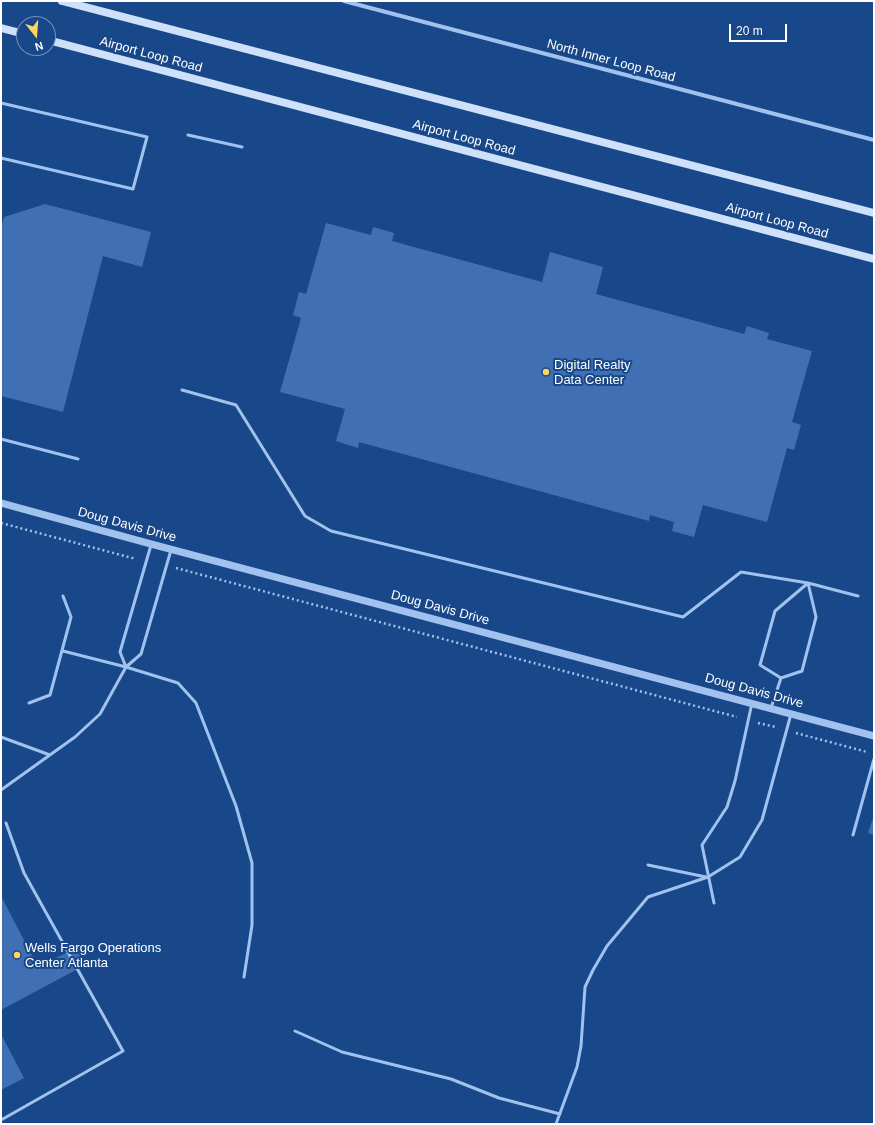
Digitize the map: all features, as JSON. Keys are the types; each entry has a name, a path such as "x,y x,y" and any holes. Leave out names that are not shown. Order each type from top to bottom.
{"main road":[{"path":"62,1 874,213"},
{"path":"1,28 16,32"},
{"name":"Airport Loop Road","path":"56,42 874,259"}],"street":[{"name":"North Inner Loop Road","path":"344,1 874,140"},
{"name":"Doug Davis Drive","path":"1,503 171,550 874,736"}],"lane":[{"path":"1,103 147,137 133,189 1,158"},
{"path":"188,135 242,147"},
{"path":"182,390 236,405 305,516 331,531 683,617 741,572 808,583 858,596"},
{"path":"1,439 78,459"},
{"path":"126,667 120,652 151,544"},
{"path":"1,790 75,737 100,714 126,667 140,654 171,550"},
{"path":"781,678 760,664 775,612 808,583"},
{"path":"781,678 802,671 816,617 808,583"},
{"path":"29,703 50,695 71,617 63,596"},
{"path":"63,651 126,667 178,683 196,703 236,806 252,863 252,925 244,976"},
{"path":"771,708 781,678"},
{"path":"714,903 702,845 727,807 735,781 747,720 752,703"},
{"path":"556,1124 578,1067 582,1046 585,987 593,970 607,946 648,897 708,878 740,857 762,820 791,714"},
{"path":"1,737 50,755"},
{"path":"853,835 874,759"},
{"path":"1,1120 123,1051 24,873 6,823"},
{"path":"648,865 708,878"},
{"path":"295,1030 342,1052 451,1079 499,1098 560,1114"}],"path":[{"path":"1,523 146,561"},
{"path":"166,566 874,754"}],"building":[{"path":"45,204 151,232 142,267 103,256 63,412 1,396 1,228 4,217"},
{"name":"Digital Realty Data Center","path":"326,223 371,235 373,227 394,233 392,241 542,282 550,252 603,267 596,294 744,334 747,326 769,333 767,339 812,351 792,422 801,425 794,450 787,448 767,522 703,505 694,537 672,531 674,522 650,515 649,521 359,442 358,448 336,441 345,409 280,392 301,318 293,315 299,292 306,294"},
{"path":"874,815 874,835 868,833"},
{"name":"Wells Fargo Operations Center Atlanta","path":"1,896 38,967 78,947 87,964 1,1010"},
{"path":"1,1034 24,1078 1,1090"}],"place":[{"name":"Digital Realty Data Center","path":"546,372"},
{"name":"Wells Fargo Operations Center Atlanta","path":"17,955"}]}
